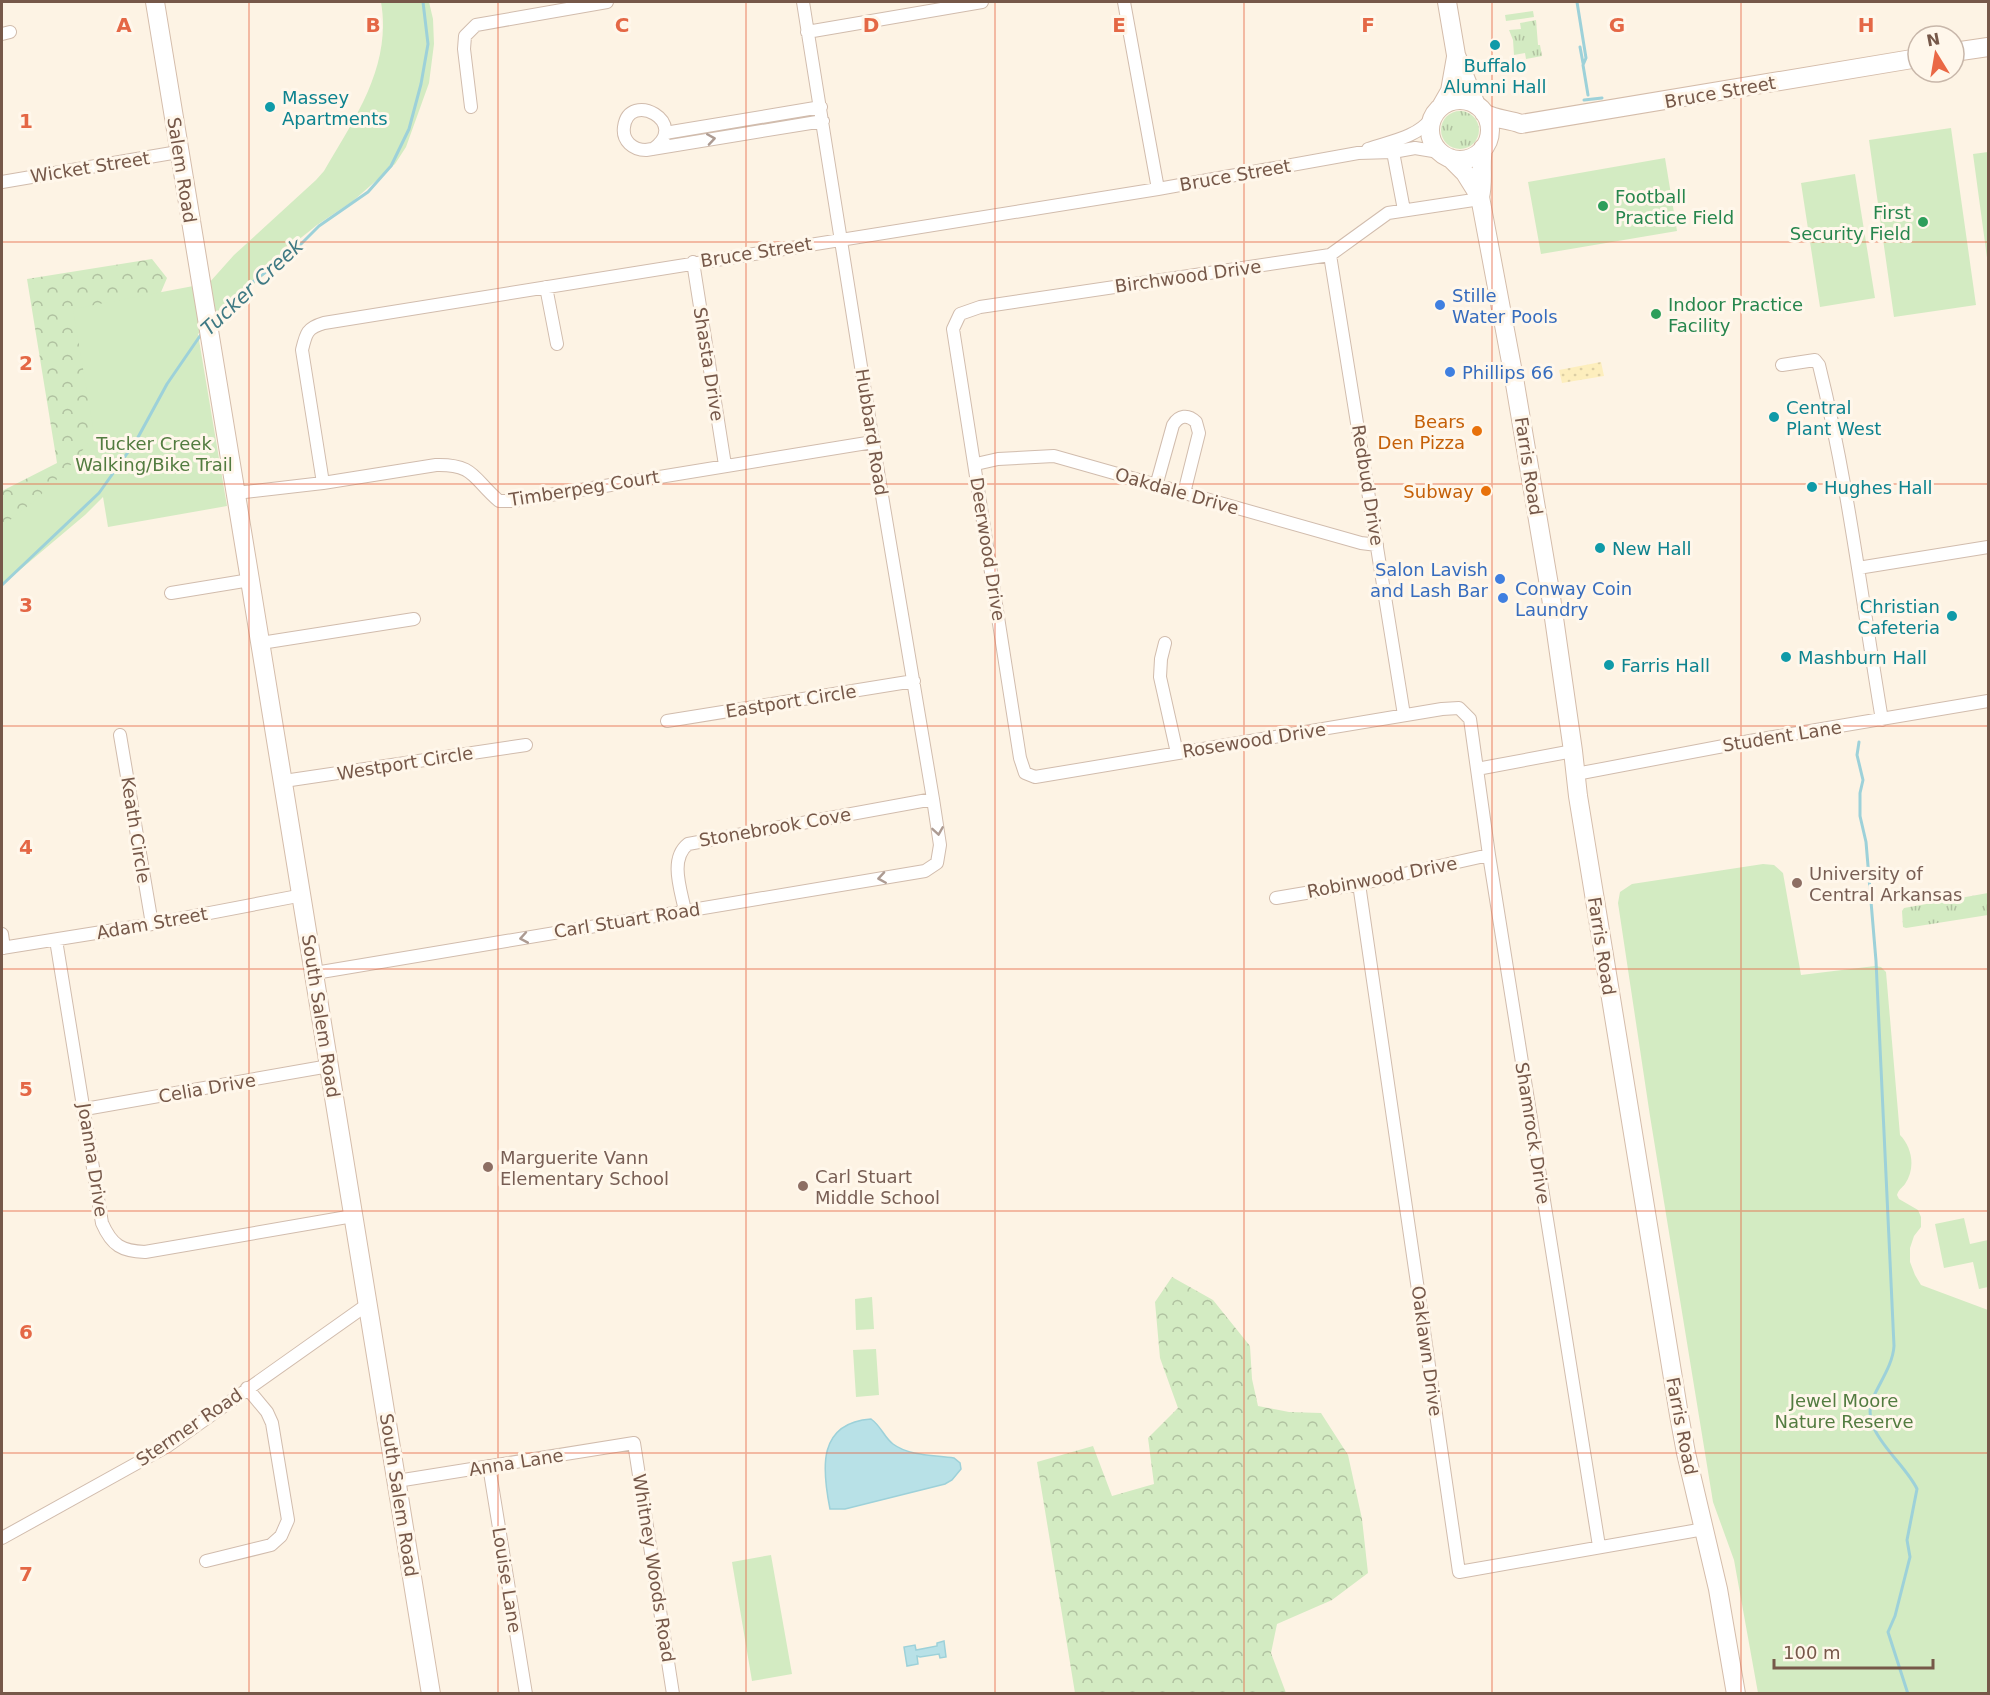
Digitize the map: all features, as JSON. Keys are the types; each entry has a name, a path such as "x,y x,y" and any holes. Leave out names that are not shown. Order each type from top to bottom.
{"street":[{"name":"Salem Road","path":"155,2 210,338"},
{"path":"471,107 464,49 465,36 476,25 607,2"},
{"name":"Hubbard Road","path":"803,2 933,799 940,845 937,862"},
{"path":"807,32 982,2"},
{"path":"1124,2 1158,189"},
{"path":"1447,2 1456,56 1489,124 1485,146 1468,158 1444,155 1430,136 1437,112 1450,91 1456,56"},
{"path":"1966,50 1989,47"},
{"name":"Bruce Street","path":"1480,109 1496,119 1521,124 1906,60"},
{"path":"1437,112 1459,100 1480,109"},
{"path":"664,133 821,107"},
{"path":"653,149 659,145 664,133 662,120 652,111 640,110 628,117 623,129 627,142 639,150 653,149 823,121"},
{"name":"Bruce Street","path":"323,483 302,350 306,334 313,326 324,322 1158,189 1358,153 1412,135 1437,112"},
{"name":"Bruce Street","path":"1485,146 1502,134 1515,130 1521,124"},
{"name":"Farris Road","path":"1480,198 1483,186 1481,163 1485,146"},
{"name":"Bruce Street","path":"1358,153 1393,152 1415,148 1444,155"},
{"name":"Wicket Street","path":"2,182 178,152"},
{"path":"1393,152 1404,210"},
{"name":"Farris Road","path":"1444,155 1465,173 1480,198 1551,597 1576,774 1679,1415 1718,1589 1736,1694"},
{"name":"Birchwood Drive","path":"960,314 980,307 1330,255 1388,213 1480,198"},
{"name":"Redbud Drive","path":"1330,255 1404,716"},
{"name":"Shasta Drive","path":"693,262 725,465"},
{"path":"546,288 557,344"},
{"name":"Deerwood Drive","path":"960,314 953,329 976,464 1020,758 1025,773 1035,777"},
{"name":"South Salem Road","path":"210,338 303,895 431,1694"},
{"path":"1782,365 1815,360 1819,365 1835,435 1882,720"},
{"path":"1156,486 1173,425 1179,418 1187,417 1196,422 1199,434 1184,493"},
{"name":"Timberpeg Court","path":"236,493 323,483 436,465 453,465 468,470 499,501 513,501 873,441"},
{"name":"Oakdale Drive","path":"976,464 999,459 1054,456 1361,543 1377,544"},
{"path":"1858,568 1989,547"},
{"path":"171,593 250,580"},
{"path":"261,643 414,619"},
{"path":"1166,643 1161,658 1160,677 1177,753"},
{"name":"Eastport Circle","path":"667,721 914,681"},
{"name":"Student Lane","path":"1576,774 1750,741 1989,702"},
{"name":"Rosewood Drive","path":"1035,777 1442,709 1459,708 1470,718"},
{"name":"Shamrock Drive","path":"1470,718 1489,855 1599,1546"},
{"name":"Keath Circle","path":"120,735 152,924"},
{"name":"Westport Circle","path":"284,782 525,745"},
{"path":"1476,770 1573,751"},
{"name":"Stonebrook Cove","path":"685,911 677,863 682,849 688,844 933,799"},
{"name":"Robinwood Drive","path":"1276,898 1359,884 1489,855"},
{"name":"Carl Stuart Road","path":"315,973 925,871 937,862"},
{"name":"Oaklawn Drive","path":"1359,884 1459,1572 1704,1529"},
{"name":"Adam Street","path":"3,948 152,924 303,895"},
{"path":"2,934 3,948"},
{"name":"Joanna Drive","path":"56,939 102,1223 114,1243 127,1251 145,1252 353,1216"},
{"name":"Celia Drive","path":"85,1109 329,1066"},
{"name":"Stermer Road","path":"2,1538 166,1447 368,1304"},
{"path":"206,1560 271,1545 281,1536 288,1520 272,1423 267,1412 247,1388"},
{"name":"Anna Lane","path":"397,1481 634,1443"},
{"name":"Whitney Woods Road","path":"634,1443 673,1694"},
{"name":"Louise Lane","path":"489,1466 526,1694"}],"green space":[{"name":"Tucker Creek Walking/Bike Trail","path":"381,2 429,2 433,19 434,44 429,83 406,147 395,164 353,201 297,241 281,260 198,334 227,506 108,527 103,497 2,585 2,526 52,484 75,460 94,434 73,309 209,283 234,255 316,180 324,171 359,111 376,70 383,25"},
{"path":"1533,11 1534,17 1506,21 1505,15"},
{"path":"1536,20 1538,45 1540,45 1542,56 1526,59 1525,53 1514,55 1513,40 1509,30 1521,29 1520,23"},
{"path":"1460,111 1473,117 1479,130 1473,143 1460,149 1447,143 1441,130 1447,117"},
{"name":"First Security Field","path":"1951,128 1976,305 1894,317 1869,140"},
{"path":"1988,152 1988,265 1973,154"},
{"name":"Football Practice Field","path":"1665,158 1677,231 1541,254 1528,182"},
{"path":"1855,174 1875,298 1820,307 1801,183"},
{"path":"152,259 167,278 100,436 2,538 2,491 57,463 27,279"},
{"name":"Jewel Moore Nature Reserve","path":"1763,864 1774,865 1783,873 1801,975 1875,966 1881,967 1886,972 1900,1135 1907,1145 1911,1158 1911,1171 1897,1195 1899,1199 1918,1210 1921,1217 1921,1227 1914,1236 1910,1248 1910,1262 1921,1285 1988,1310 1988,1693 1758,1693 1734,1560 1713,1502 1618,903 1620,892 1632,884"},
{"path":"1988,893 1988,915 1903,927 1902,911 1904,908"},
{"path":"1964,1218 1970,1244 1988,1240 1988,1287 1979,1289 1973,1262 1944,1268 1935,1224"},
{"path":"1172,1277 1213,1300 1250,1346 1252,1379 1258,1406 1289,1412 1321,1413 1348,1455 1362,1519 1368,1573 1332,1600 1277,1624 1271,1653 1286,1693 1075,1693 1037,1462 1093,1446 1112,1496 1154,1484 1148,1438 1178,1408 1160,1358 1155,1302"},
{"path":"872,1297 874,1329 856,1330 855,1299"},
{"path":"876,1349 879,1395 856,1397 853,1350"},
{"path":"771,1555 792,1674 752,1681 732,1562"}],"sand":[{"path":"1601,362 1604,376 1562,383 1559,370"}],"water":[{"path":"871,1419 899,1448 914,1453 954,1458 960,1463 961,1469 952,1480 945,1484 845,1509 830,1509 825,1464 827,1450 832,1439 841,1429 853,1422"},
{"path":"944,1641 946,1657 940,1658 939,1654 917,1656 918,1664 907,1666 904,1647 915,1645 916,1650 937,1646 937,1643"}],"waterway":[{"name":"Tucker Creek","path":"214,319 255,280 293,252 319,226 368,192 391,166 409,129 421,84 428,44 423,2"},
{"path":"1577,2 1586,58 1583,65 1588,95"},
{"path":"1580,47 1583,63"},
{"path":"1584,100 1602,98"},
{"name":"Tucker Creek","path":"2,585 99,493 136,441 167,384 202,333"},
{"path":"1859,742 1857,755 1863,780 1860,793 1860,816 1866,842 1876,961 1894,1346 1886,1373 1873,1398 1870,1410 1877,1434 1917,1489 1907,1540 1910,1557 1895,1616 1888,1632 1908,1694"}],"place":[{"name":"Buffalo Alumni Hall","path":"1495,45"},
{"name":"Massey Apartments","path":"270,107"},
{"name":"Football Practice Field","path":"1603,206"},
{"name":"First Security Field","path":"1923,222"},
{"name":"Stille Water Pools","path":"1440,305"},
{"name":"Indoor Practice Facility","path":"1656,314"},
{"name":"Phillips 66","path":"1450,372"},
{"name":"Central Plant West","path":"1774,417"},
{"name":"Bears Den Pizza","path":"1477,431"},
{"name":"Hughes Hall","path":"1812,487"},
{"name":"Subway","path":"1486,491"},
{"name":"New Hall","path":"1600,548"},
{"name":"Salon Lavish and Lash Bar","path":"1500,579"},
{"name":"Conway Coin Laundry","path":"1503,598"},
{"name":"Christian Cafeteria","path":"1952,616"},
{"name":"Mashburn Hall","path":"1786,657"},
{"name":"Farris Hall","path":"1609,665"},
{"name":"University of Central Arkansas","path":"1797,883"},
{"name":"Marguerite Vann Elementary School","path":"488,1167"},
{"name":"Carl Stuart Middle School","path":"803,1186"}]}
